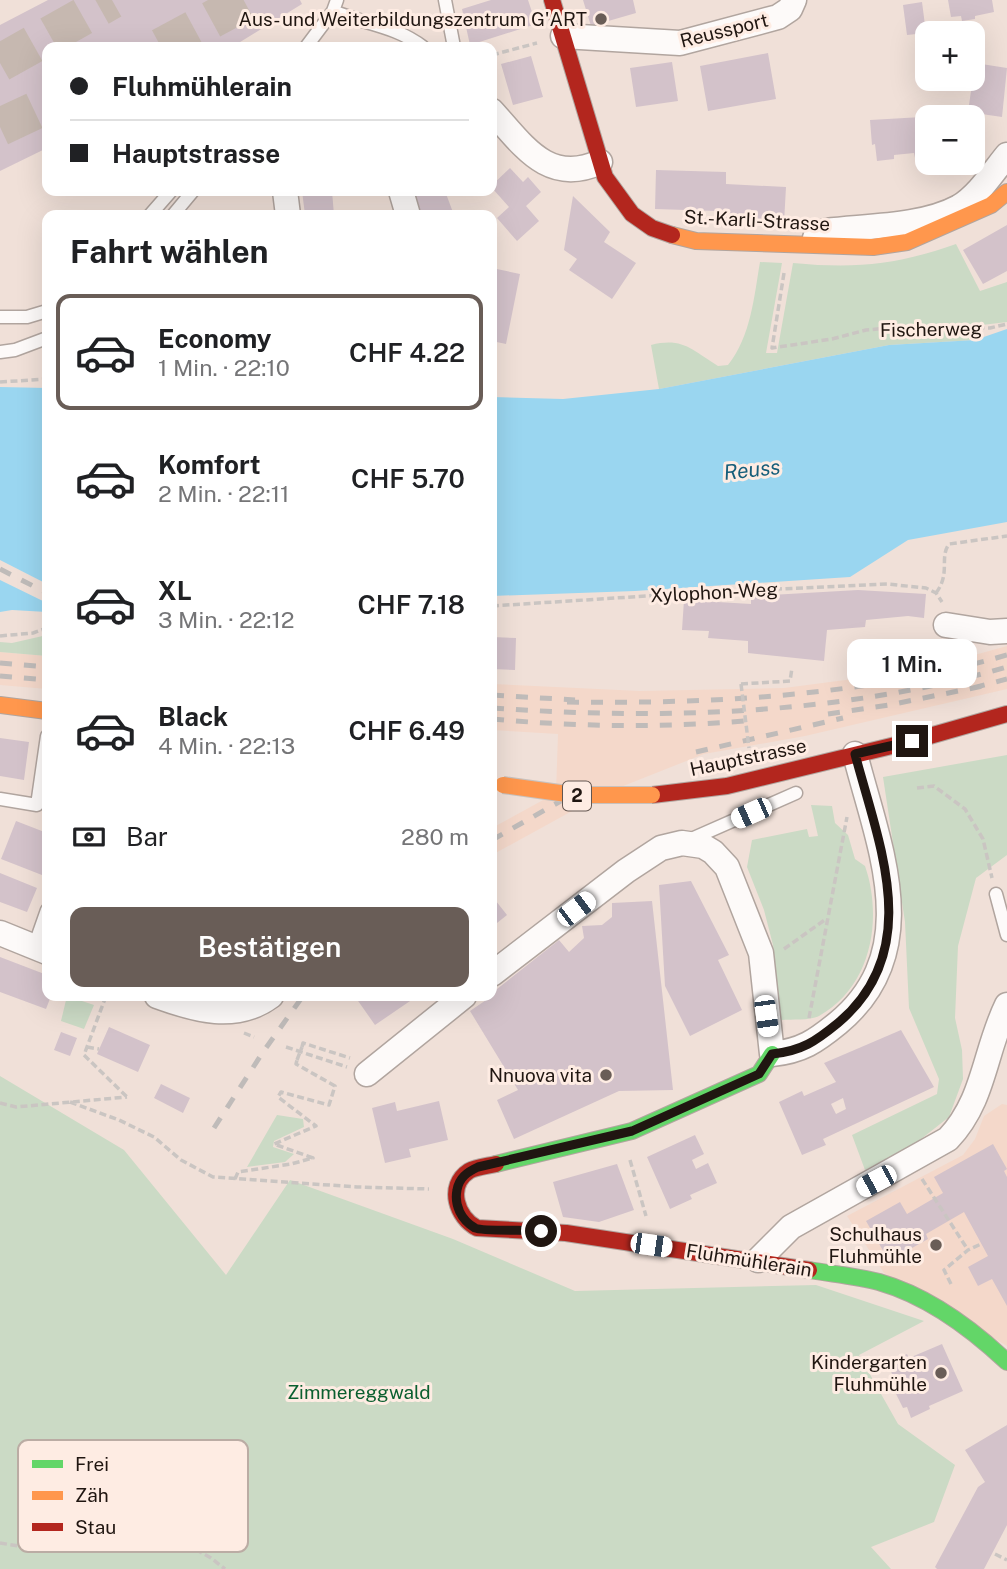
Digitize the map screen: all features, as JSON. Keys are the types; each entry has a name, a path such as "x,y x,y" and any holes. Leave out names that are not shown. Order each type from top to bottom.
{"street":[{"name":"St.-Karli-Strasse","path":"552,0 554,38 615,195 629,214 667,235 696,241 873,247 907,242 945,227 991,205 1007,192"},
{"name":"Reussport","path":"554,38 680,43 778,18 790,9 794,0"},
{"path":"497,116 532,154 545,163 577,170 600,162"},
{"path":"802,246 825,231 918,221 959,207 981,187 1007,155"},
{"path":"946,625 989,632 1007,631"},
{"path":"0,705 42,710"},
{"name":"Hauptstrasse","path":"497,784 574,795 648,796 727,786 912,741 1007,714"},
{"path":"497,970 626,871 661,849 682,843 703,846 727,867 761,953 772,1054 809,1046 845,1016 864,995 882,964 890,903 883,858 843,757"},
{"path":"0,933 41,949"},
{"path":"173,1001 186,1005 225,1004 255,1007 264,1001"},
{"path":"367,1074 458,1001"},
{"path":"758,1260 791,1227 948,1139 963,1124 974,1104 999,1021 1007,1005"},
{"name":"Fluhmühlerain","path":"772,1054 759,1074 659,1119 611,1137 478,1167 465,1174 459,1182 456,1201 461,1216 475,1228 482,1230 522,1229 581,1234 758,1260 886,1285 953,1316 1007,1362"}],"lane":[{"path":"445,0 453,42"},
{"path":"309,42 335,5 356,20 382,25 416,42"},
{"path":"154,210 167,196"},
{"path":"177,210 189,196"},
{"path":"0,317 27,317 42,312"},
{"path":"0,352 15,350 42,340"},
{"path":"0,799 37,805 42,770"},
{"path":"682,843 796,793"},
{"path":"996,894 1007,935"}],"path":[{"path":"497,54 554,38"},
{"name":"Fischerweg","path":"784,273 772,348 832,340 866,330 910,326 990,328 1007,324"},
{"path":"0,382 42,379"},
{"name":"Xylophon-Weg","path":"497,606 887,583 926,588 936,593 944,582 945,549 949,544 1007,536"},
{"path":"0,636 42,630"},
{"path":"749,748 741,684 790,681 792,668"},
{"path":"917,788 934,786 965,809 982,839 996,894"},
{"path":"803,1047 847,817"},
{"path":"762,964 828,918"},
{"path":"0,1103 16,1107 127,1097 84,1055 104,1001"},
{"path":"234,1179 238,1172 313,1158 274,1144 316,1126 278,1097 281,1092 329,1105 335,1086 296,1064 303,1043 350,1059 367,1074"},
{"path":"86,1047 99,1049"},
{"path":"286,1047 367,1074"},
{"path":"70,1102 119,1120 154,1137 181,1160 213,1177 357,1187 432,1189"},
{"path":"629,1158 647,1218"},
{"path":"922,1178 968,1250"},
{"path":"942,1311 953,1288 944,1270 968,1250 981,1244"},
{"path":"0,1543 18,1546"},
{"path":"200,1552 225,1569"},
{"path":"995,1555 1007,1560"}],"shaded area":[{"path":"1007,646 1007,689 805,736 704,754 603,794 497,852 497,825 556,793 558,734 497,730 497,684 640,691 784,688 861,678"},
{"path":"0,652 42,656 42,689 0,685"},
{"name":"Schulhaus Fluhmühle","path":"1002,1104 1007,1105 1007,1346 884,1273 847,1216 963,1155 975,1139 984,1116"}],"green space":[{"path":"956,244 980,291 1007,282 1007,322 974,326 975,340 889,345 659,389 651,345 671,343 687,346 718,366 728,365 747,329 760,262 782,263 766,353 777,353 793,263 837,266 876,264 914,257"},
{"path":"42,636 42,656 0,652 0,642 12,643"},
{"path":"1007,755 1007,855 976,878 958,946 955,1018 962,1050 963,1079 949,1117 911,1147 865,1170 852,1135 937,1094 939,1079 909,1008 905,922 883,777"},
{"path":"811,805 832,806 835,823 848,835 855,859 865,866 873,907 872,929 862,970 851,988 837,1003 815,1018 781,1020 773,945 764,910 747,867 752,840 807,829 809,837 818,836"},
{"path":"66,1001 82,1001 94,1005 84,1029 61,1021"},
{"name":"Zimmereggwald","path":"0,1076 124,1150 226,1275 290,1180 453,1239 575,1291 816,1285 924,1321 859,1355 898,1424 955,1465 934,1522 871,1547 891,1569 0,1569"},
{"path":"277,1115 303,1119 304,1127 274,1141 273,1147 294,1154 285,1162 247,1167"}],"water":[{"name":"Reuss","path":"1007,329 1007,522 908,540 850,577 635,591 497,596 497,397 563,399 659,389 889,345 975,340"},
{"path":"0,387 42,388 42,612 0,612"}],"pier":[{"path":"0,560 42,581 42,601 0,580"}],"building":[{"path":"48,0 300,0 302,4 240,42 42,42 42,150 0,171 0,25"},
{"path":"491,0 528,0 536,24 479,42 469,42 462,9"},
{"name":"Aus- und Weiterbildungszentrum G'ART","path":"583,0 633,0 636,13 591,26"},
{"path":"948,0 992,0 994,12 962,21 961,16 951,17"},
{"path":"922,2 924,21 915,21 915,34 907,35 903,5"},
{"path":"768,53 776,99 708,111 700,66"},
{"path":"531,56 543,97 513,105 501,64"},
{"path":"672,62 678,101 636,107 630,68"},
{"path":"985,65 1007,68 1002,117 985,114 985,105 969,105 971,91 985,91"},
{"path":"915,117 915,158 914,153 894,155 894,159 877,161 875,144 872,145 870,120"},
{"path":"510,168 523,182 528,177 541,192 526,206 539,221 517,241 497,218 509,207 497,194 497,180"},
{"path":"656,170 726,172 726,184 786,187 784,223 716,220 717,211 655,209"},
{"path":"303,196 332,196 334,210 304,210"},
{"path":"416,196 447,196 452,210 420,210"},
{"path":"573,196 610,232 604,242 636,263 612,299 569,270 577,259 564,250"},
{"path":"1007,225 1007,271 983,284 963,250"},
{"path":"497,269 520,274 506,344 497,342"},
{"path":"858,590 926,594 924,618 908,616 866,620 865,627 827,630 824,661 748,653 748,641 708,638 709,631 682,630 684,600 751,604 751,596"},
{"path":"497,637 516,638 515,670 497,669"},
{"path":"0,738 29,742 24,780 0,776"},
{"path":"16,821 42,831 42,875 1,859"},
{"path":"0,873 37,888 27,912 0,902"},
{"path":"691,881 729,955 718,960 742,1010 690,1036 665,986 659,885"},
{"path":"652,901 673,1090 619,1091 514,1139 497,1100 518,1090 470,1011 485,1001 497,1001 497,989 559,940 569,952 584,938 582,926 602,925 612,917 612,903"},
{"path":"497,902 507,915 497,923"},
{"path":"0,957 42,973 42,1001 49,1001 46,1009 0,992"},
{"path":"358,1001 410,1001 375,1025"},
{"path":"109,1027 150,1045 138,1072 97,1054"},
{"path":"901,1030 934,1087 823,1139 826,1145 802,1155 779,1102 802,1091 804,1096 836,1082 824,1063","holes":["843,1098 846,1109 836,1114 831,1104"]},
{"path":"61,1032 77,1038 70,1056 54,1050"},
{"path":"161,1084 190,1098 183,1113 154,1098"},
{"path":"439,1101 448,1140 409,1149 411,1157 385,1163 372,1108 395,1102 397,1111"},
{"path":"695,1135 704,1154 692,1160 696,1169 708,1163 717,1183 690,1195 692,1199 670,1209 647,1157"},
{"path":"993,1144 1007,1169 1004,1171 1007,1177 1007,1306 992,1279 978,1286 968,1267 988,1256 964,1212 926,1234 928,1239 889,1261 866,1221 900,1202 907,1214 943,1193 934,1177"},
{"path":"617,1164 634,1210 599,1222 563,1217 553,1182"},
{"path":"942,1344 963,1391 929,1406 930,1409 911,1418 907,1407 903,1408 892,1386 888,1363 907,1354 909,1358"},
{"path":"1007,1425 1007,1525 984,1569 937,1569 935,1567 978,1487 985,1482 965,1450"}],"tunnel":[{"path":"0,63 112,0"},
{"path":"170,42 248,0"},
{"path":"0,127 42,107"}],"railway":[{"path":"0,569 42,590"},
{"path":"567,702 678,701 789,695 899,680 1007,655"},
{"path":"0,663 42,667"},
{"path":"497,708 622,713 752,710 881,695 1007,667"},
{"path":"0,676 42,680"},
{"path":"973,688 1007,679"},
{"path":"828,714 983,686"},
{"path":"497,695 575,700"},
{"path":"696,752 843,718"},
{"path":"497,719 624,726 755,720"},
{"path":"497,837 566,798"},
{"path":"214,1128 299,1001"}],"traffic: fast":[{"path":"496,1164 632,1131 759,1074 772,1054"},
{"path":"809,1270 879,1282 915,1296 964,1325 1007,1362"}],"traffic: slow":[{"path":"672,235 696,241 873,247 907,242 991,205 1007,192"},
{"path":"0,705 42,710"},
{"path":"503,785 574,795 652,795"}],"traffic: jam":[{"path":"552,0 605,177 632,214 652,228 672,235"},
{"path":"652,795 727,786 912,741 1007,714"},
{"path":"496,1164 469,1171 458,1185 456,1193 460,1210 477,1228 566,1233 809,1270"}],"place":[{"name":"Aus- und Weiterbildungszentrum G'ART","path":"601,19"},
{"name":"Nnuova vita","path":"606,1075"},
{"name":"Schulhaus Fluhmühle","path":"936,1245"},
{"name":"Kindergarten Fluhmühle","path":"941,1373"}],"route":[{"path":"541,1231 475,1228 461,1216 456,1201 459,1182 470,1170 478,1167 632,1131 759,1074 772,1054 809,1046 845,1016 864,995 882,964 890,903 883,858 855,754 912,741"}]}
